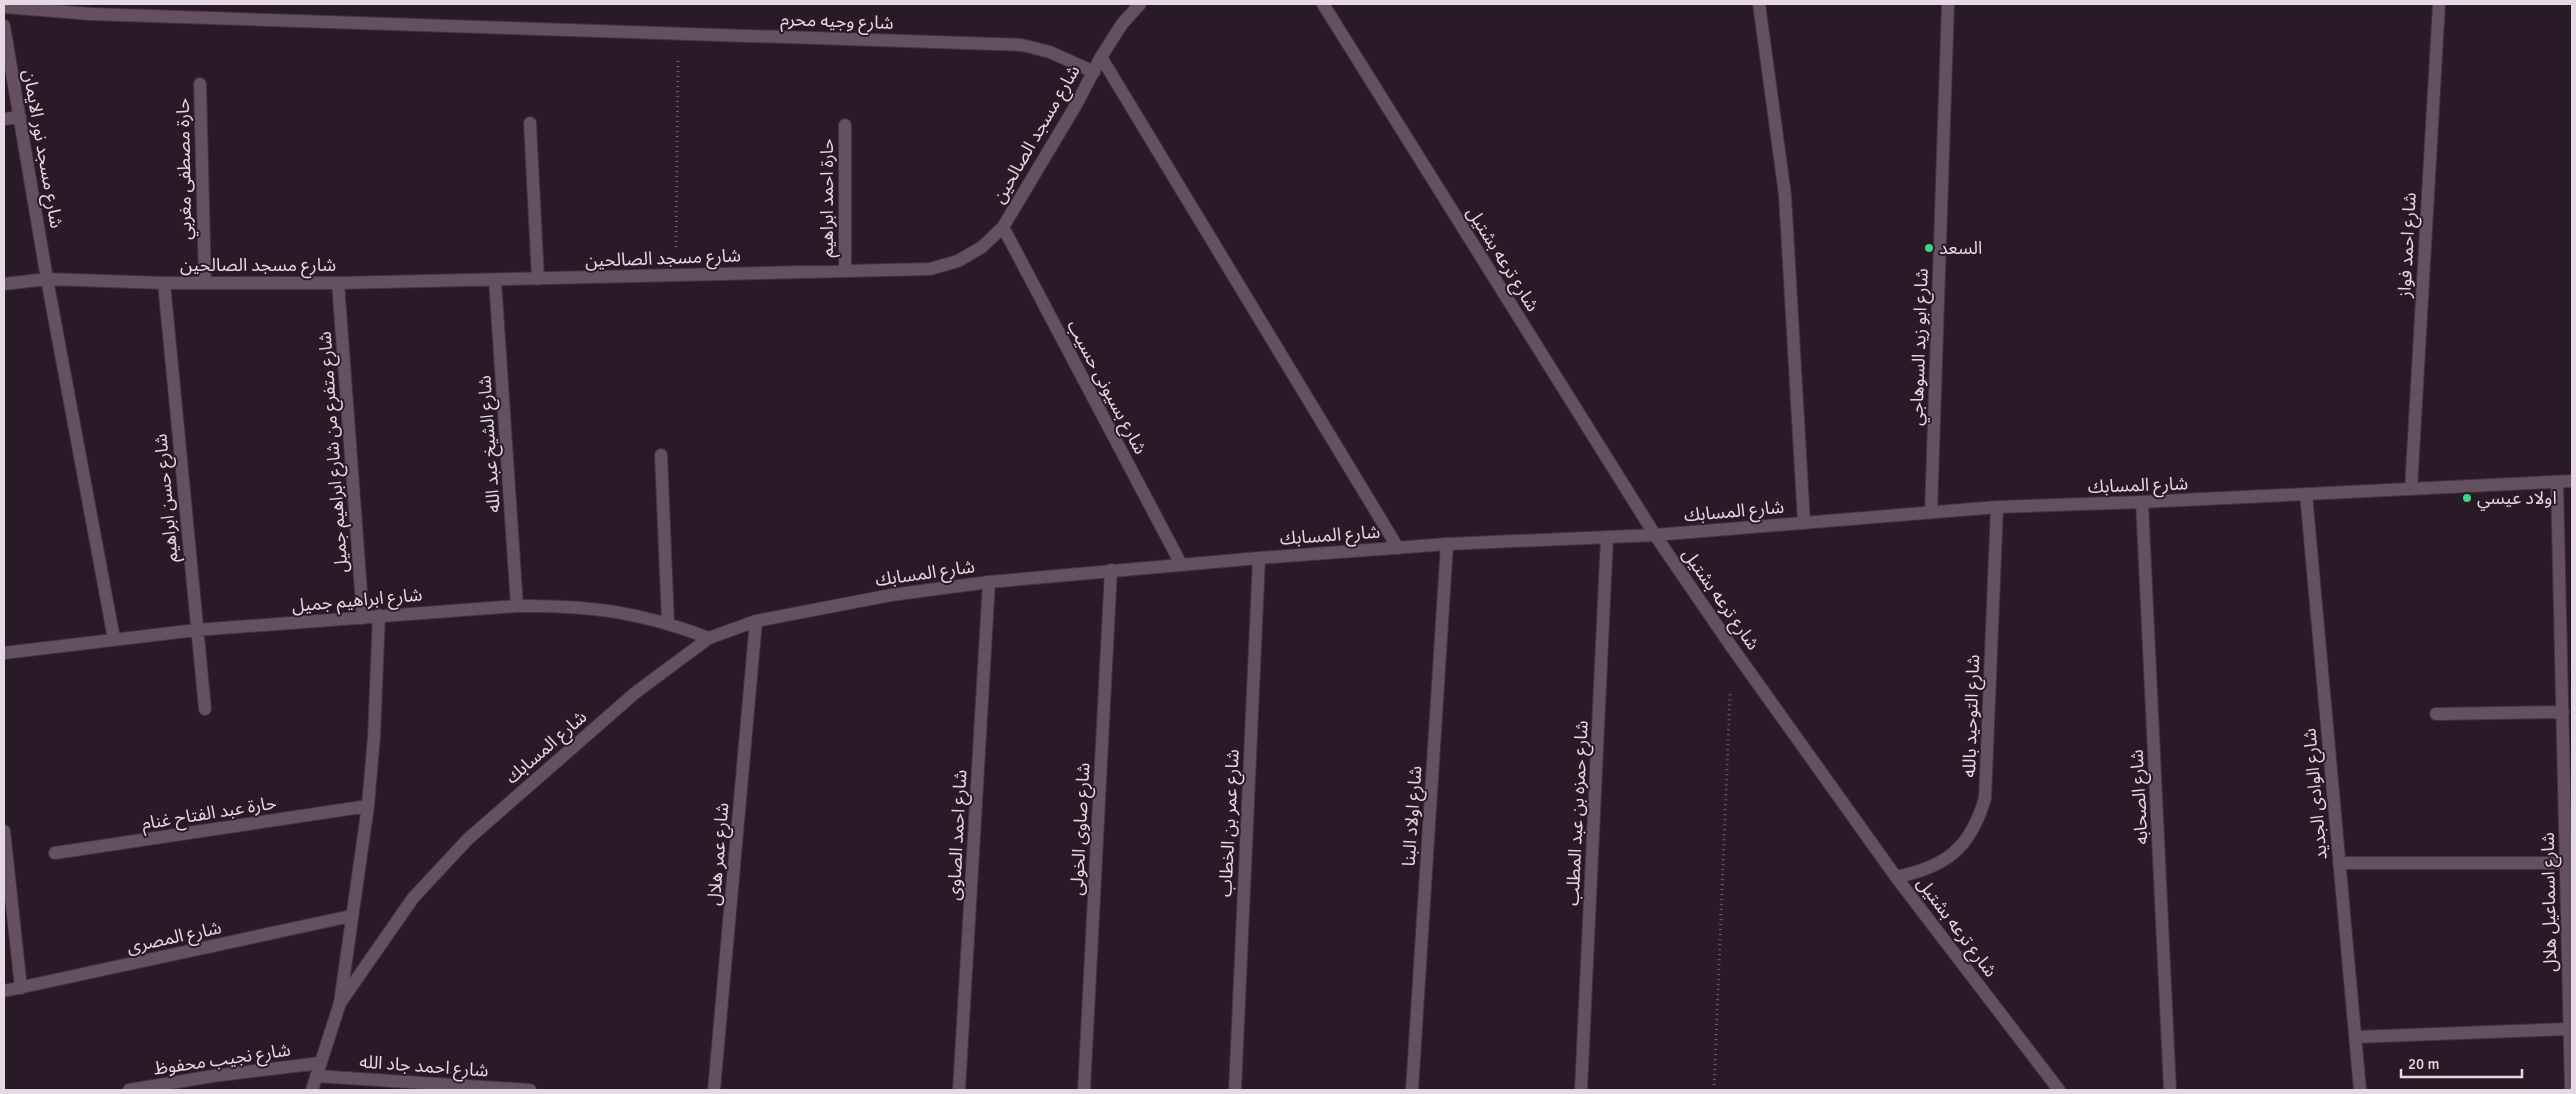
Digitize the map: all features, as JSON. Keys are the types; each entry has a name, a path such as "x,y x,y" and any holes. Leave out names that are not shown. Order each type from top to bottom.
{"street":[{"name":"شارع مسجد الصالحين","path":"4,284 47,279 164,283 338,283 930,269 958,261 982,247 1002,227 1101,57 1122,24 1140,4"},
{"name":"شارع ترعه بشتيل","path":"1323,4 1656,535 1732,646 1896,877 2058,1090"},
{"path":"1759,4 1785,195 1804,523"},
{"name":"شارع ابو زيد السوهاجي","path":"1931,512 1948,4"},
{"name":"شارع احمد فواز","path":"2411,489 2439,4"},
{"name":"شارع وجيه محرم","path":"4,7 91,14 1022,45 1050,52 1094,72"},
{"name":"شارع مسجد نور الايمان","path":"4,26 47,279"},
{"path":"1101,57 1398,548"},
{"name":"حارة مصطفى مغربي","path":"200,84 205,283"},
{"path":"4,119 20,117"},
{"path":"530,123 538,279"},
{"name":"حارة احمد ابراهيم","path":"845,125 845,271"},
{"name":"شارع بسيونى حسيب","path":"1002,227 1181,564"},
{"path":"47,279 114,639"},
{"name":"شارع الشيخ عبد الله","path":"495,280 517,606"},
{"name":"شارع حسن ابراهيم","path":"164,283 205,709"},
{"name":"شارع متفرع من شارع ابراهيم جميل","path":"338,283 363,618"},
{"path":"661,455 668,622"},
{"name":"شارع المسابك","path":"312,1090 340,1003 413,898 468,839 636,693 709,638 756,621 892,595 989,582 1181,564 1447,544 1656,535 1997,507 2142,502 2572,481"},
{"name":"شارع اسماعيل هلال","path":"2558,482 2571,1090"},
{"name":"شارع الوادى الجديد","path":"2306,494 2360,1090"},
{"name":"شارع الصحابه","path":"2142,502 2170,1090"},
{"name":"شارع التوحيد بالله","path":"1896,877 1922,872 1945,861 1964,844 1978,822 1985,798 1997,507"},
{"name":"شارع حمزه بن عبد المطلب","path":"1581,1090 1607,537"},
{"name":"شارع اولاد البنا","path":"1412,1090 1447,544"},
{"name":"شارع عمر بن الخطاب","path":"1235,1090 1259,558"},
{"name":"شارع صاوى الخولى","path":"1084,1090 1111,570"},
{"name":"شارع احمد الصاوى","path":"960,1090 989,582"},
{"name":"شارع ابراهيم جميل","path":"4,653 196,630 517,606 568,605 610,610 668,622 709,638"},
{"path":"340,1003 368,806 374,736 379,615"},
{"name":"شارع عمر هلال","path":"714,1090 756,621"},
{"path":"2436,714 2563,712"},
{"name":"حارة عبد الفتاح غنام","path":"55,853 368,806"},
{"path":"4,831 20,988"},
{"path":"2339,863 2566,863"},
{"name":"شارع المصرى","path":"4,992 351,916"},
{"path":"2355,1037 2569,1029"},
{"name":"شارع نجيب محفوظ","path":"129,1090 213,1076 320,1063"},
{"name":"شارع احمد جاد الله","path":"316,1076 530,1090"}],"path":[{"path":"675,275 678,33"},
{"path":"1714,1090 1732,646"}],"place":[{"name":"السعد","path":"1929,248"},
{"name":"اولاد عيسي","path":"2467,498"}]}
